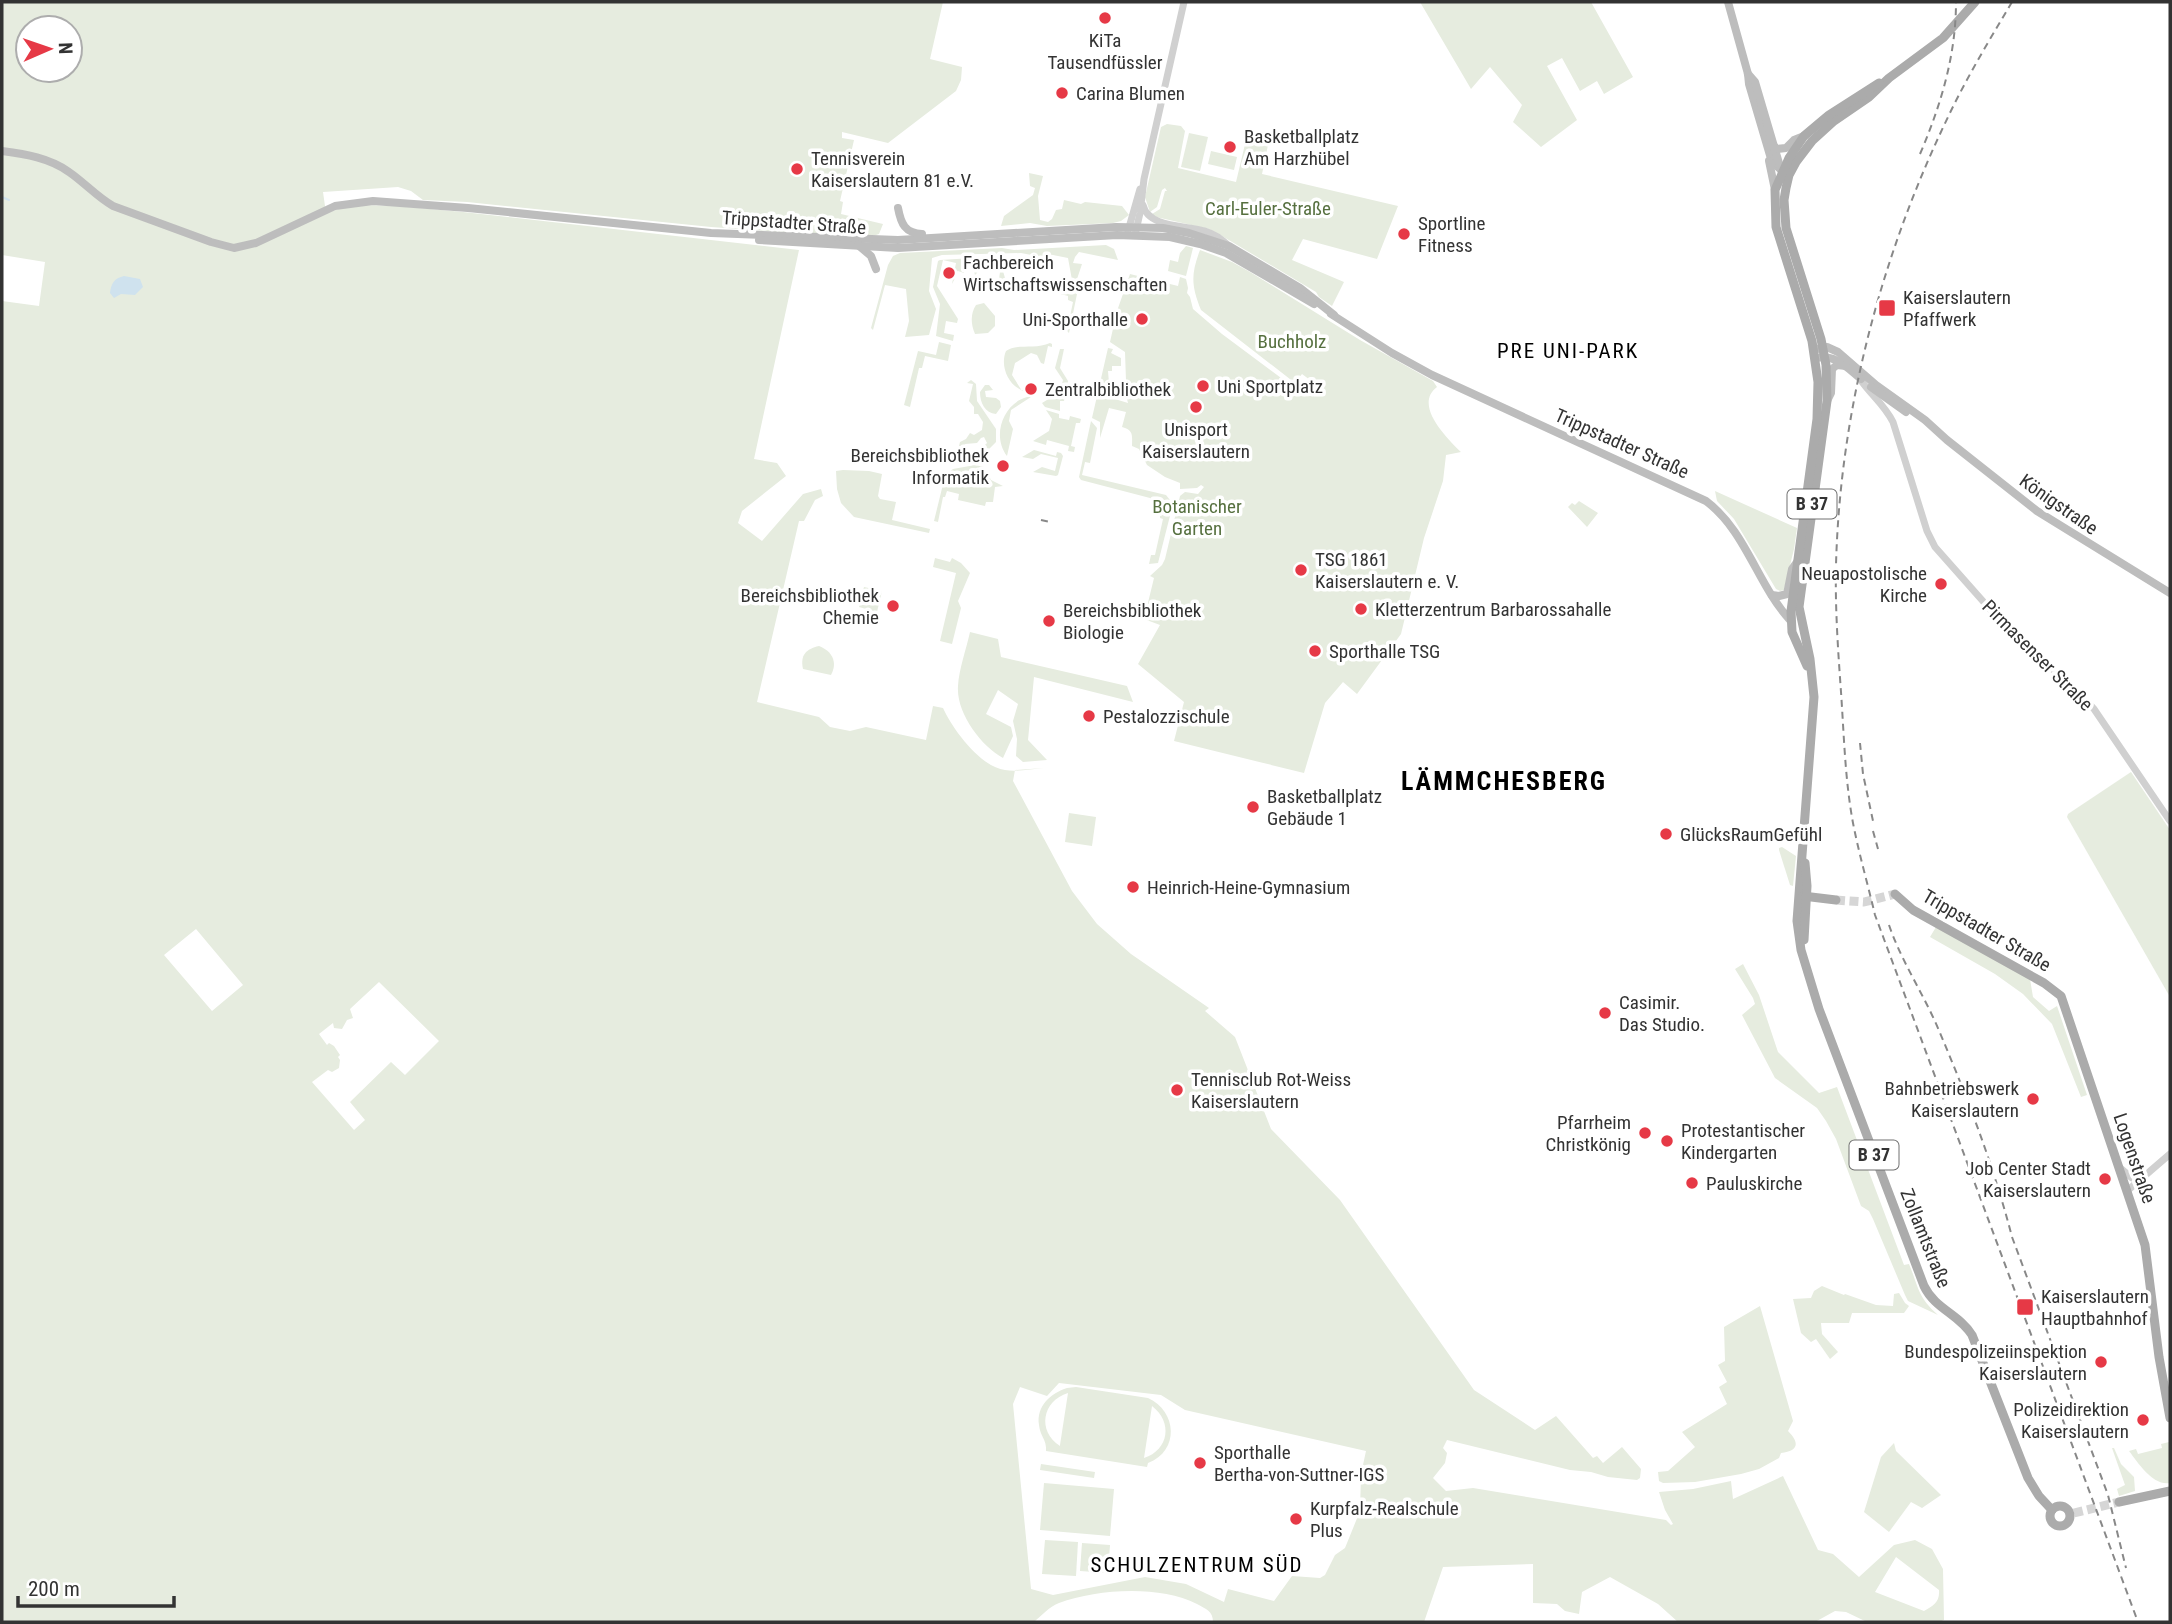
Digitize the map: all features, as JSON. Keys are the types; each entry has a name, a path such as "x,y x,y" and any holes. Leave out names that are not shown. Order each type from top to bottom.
{"main road":[{"path":"1728,2 1780,189"},
{"name":"B 37","path":"1810,656 1799,607 1827,401 1819,353 1786,228 1784,200 1780,189 1792,152 1804,136 1829,115 1889,78 1943,38 1975,2"},
{"name":"B 37","path":"1785,173 1812,141 1889,78"},
{"path":"1769,144 1777,149 1786,148 1794,140 1804,136"},
{"path":"1769,144 1772,162 1785,173"},
{"path":"2,151 52,162 113,206 234,248 256,243 323,210 358,202 442,205 711,233"},
{"path":"898,208 900,221 908,231 935,233 941,237"},
{"name":"Trippstadter Straße","path":"711,233 794,243 901,248 1163,228 1229,246 1300,288 1334,315"},
{"name":"Trippstadter Straße","path":"711,233 898,240 1132,231 1183,239 1226,253 1432,375 1706,501 1726,519 1737,534 1780,609 1790,620 1792,632 1806,661 1813,684"},
{"path":"858,244 871,256 876,269"},
{"name":"Königstraße","path":"1819,353 1838,352 2037,511 2170,593"},
{"name":"B 37","path":"1810,656 1790,620 1817,419 1819,353"},
{"name":"Königstraße","path":"1819,353 1836,359 1860,379 1900,404"},
{"path":"1827,401 1831,393 1832,369 1837,365 1846,366"},
{"path":"1772,595 1787,594 1792,569 1797,562"},
{"path":"1790,620 1799,607"},
{"name":"Trippstadter Straße","path":"1802,896 1802,851 1814,712 1810,656"},
{"name":"Trippstadter Straße","path":"1895,894 1913,910 2044,983 2061,996"},
{"path":"1802,896 1836,900"},
{"name":"Zollamtstraße","path":"1802,896 1798,927 1819,1009 1924,1286 1932,1300 1964,1323 1972,1335 2028,1478 2039,1496 2053,1510"},
{"name":"Logenstraße","path":"2061,996 2146,1247 2159,1357 2170,1418"},
{"path":"2119,1502 2170,1491"},
{"path":"2154,1495 2161,1498 2170,1497"},
{"path":"2057,1506 2063,1506 2072,1513 2067,1523 2059,1526 2051,1520 2053,1510 2057,1506"}],"street":[{"path":"1132,231 1142,201 1144,179 1184,2"},
{"path":"1132,231 1138,194 1144,179"},
{"path":"1142,201 1145,212 1155,221 1205,231 1229,246"},
{"name":"Pirmasenser Straße","path":"1860,379 1884,405 1893,422 1927,531 1936,547 2012,634 2071,685 2094,709 2170,821"},
{"path":"1893,422 1900,404"},
{"path":"2127,1191 2170,1154"},
{"path":"2118,1165 2132,1178 2148,1174"}],"green space":[{"path":"2,2 943,2 930,59 962,67 961,80 956,91 888,143 842,132 842,138 854,140 840,201 843,202 841,214 883,224 879,234 822,235 711,227 467,202 423,200 411,191 398,187 323,192 326,213 363,205 397,206 799,250 754,459 777,463 786,476 742,511 738,523 762,541 803,494 821,489 823,496 815,500 804,521 799,521 757,702 819,717 830,727 850,731 866,727 926,740 933,706 943,708 960,736 986,762 1015,771 1013,781 1072,891 1097,924 1131,954 1209,1008 1205,1011 1235,1037 1271,1129 1340,1200 1474,1390 1535,1430 1556,1416 1593,1458 1597,1456 1603,1463 1622,1447 1641,1469 1640,1478 1637,1480 1608,1477 1447,1440 1443,1448 1447,1453 1445,1463 1433,1478 1446,1491 1473,1488 1666,1520 1671,1525 1673,1524 1659,1492 1693,1489 1731,1481 1733,1499 1783,1476 1818,1550 1833,1554 1859,1577 1894,1545 1915,1540 1932,1549 1943,1569 1944,1620 1867,1622 1846,1612 1835,1611 1815,1622 1678,1622 1658,1604 1610,1577 1582,1592 1579,1614 1565,1611 1557,1604 1533,1603 1533,1564 1443,1567 1424,1622 1213,1622 1208,1611 1182,1598 1128,1591 1092,1595 1059,1603 1034,1622 2,1622 2,301 39,306 45,262 2,255","holes":["196,929 243,985 212,1011 164,955","379,982 439,1041 405,1075 391,1062 350,1102 365,1120 354,1130 312,1082 328,1070 332,1072 339,1068 340,1055 334,1046 329,1043 327,1045 319,1034 333,1023 334,1028 342,1029 347,1020 353,1018 350,1009","1059,1383 1161,1395 1185,1410 1366,1451 1361,1474 1360,1511 1345,1548 1335,1555 1325,1575 1320,1578 1292,1576 1274,1601 1228,1589 1224,1602 1186,1584 1145,1577 1053,1595 1031,1589 1013,1404 1020,1387 1047,1396","1896,1557 1939,1590 1937,1601 1924,1611 1875,1592"]},
{"path":"1420,2 1591,2 1633,77 1604,94 1597,81 1580,91 1562,58 1547,66 1577,120 1541,147 1513,122 1522,105 1490,67 1471,89"},
{"name":"Carl-Euler-Straße","path":"1167,124 1181,126 1185,131 1178,168 1236,182 1246,140 1268,145 1262,174 1398,206 1377,259 1303,239 1292,260 1344,282 1332,306 1316,292 1209,229 1156,217 1152,214 1160,209 1167,191 1165,188 1162,190 1157,207 1150,212 1145,197 1161,127"},
{"path":"1189,133 1208,137 1200,171 1181,167"},
{"path":"1211,151 1237,157 1234,170 1208,164"},
{"path":"1029,173 1043,176 1038,196 1040,220 1048,222 1052,219 1056,210 1062,209 1064,200 1081,204 1085,202 1122,206 1129,215 1113,223 1047,226 1030,223 1001,226 1004,216 1033,195 1035,188 1030,186"},
{"path":"1106,245 1114,249 1118,260 1079,252 1073,263 1082,264 1075,285 1068,258 1048,254 1047,258 1021,253 942,255 932,258 929,291 936,309 929,335 905,337 909,321 906,289 885,285 873,330 871,328 888,265 893,256 900,253"},
{"path":"1186,246 1193,248 1186,276 1168,271 1170,260 1178,262 1180,253"},
{"path":"1200,250 1250,272 1360,340 1433,381 1437,387 1431,394 1430,412 1441,430 1461,452 1446,455 1443,481 1424,538 1401,634 1357,694 1343,682 1325,703 1304,773 1174,741 1184,702 1138,664 1160,625 1144,619 1154,578 1150,576 1165,559 1180,496 1185,492 1198,494 1204,487 1201,485 1197,488 1180,489 1180,483 1147,465 1139,449 1132,446 1130,432 1122,427 1126,412 1109,408 1100,438 1100,422 1092,418 1108,348 1113,349 1111,353 1121,358 1121,366 1112,366 1112,371 1108,371 1109,383 1105,396 1128,403 1126,395 1121,391 1126,381 1125,352 1110,342 1130,274 1178,286 1180,277 1186,279 1187,293 1193,309 1222,334 1300,392 1310,380 1302,374 1295,383 1201,310 1193,280"},
{"path":"989,257 1001,264 1005,278 1000,285 983,291 980,291 979,284 993,284 999,279 1000,272 996,264 985,262 975,277 974,268 965,266 964,273 955,272 952,284 956,263 943,260 937,286 958,319 957,323 946,321 944,333 954,335 953,341 936,336 940,304 933,287 938,261 940,260"},
{"path":"1065,279 1068,282 1065,284 1068,290 1071,289 1077,294 1069,333 1067,331 1073,302 1068,300 1068,296 1053,292 1055,281 1063,283"},
{"path":"984,303 995,316 995,326 988,333 975,334 973,312 976,305"},
{"path":"939,342 951,345 948,361 925,356 922,368 919,368 910,407 904,405 918,351 936,355"},
{"path":"1052,344 1052,347 1048,346 1044,364 1037,355 1031,353 1015,363 1012,375 1021,390 1006,373 1006,351 1015,347"},
{"path":"1060,349 1064,349 1060,368 1068,381 1064,401 1060,401 1060,411 1045,407 1042,403 1060,392 1063,380 1055,368"},
{"path":"971,380 976,384 977,401 996,429 996,442 989,449 983,447 987,443 984,437 977,443 965,444 968,458 974,458 974,452 978,450 982,454 979,462 961,464 951,461 950,457 956,458 960,442 970,433 974,435 982,430 983,422 978,414 974,414 974,407 969,401 973,384 967,383"},
{"path":"985,385 989,385 993,390 985,391 986,397 1000,401 1001,407 996,414 986,410 982,404 980,392"},
{"path":"1031,397 1011,410 1009,421 1013,429 1007,456 1000,439 1002,421 1012,406"},
{"path":"1046,410 1059,414 1059,418 1069,420 1070,416 1081,419 1080,423 1076,423 1071,446 1075,447 1074,452 1068,451 1069,446 1047,440 1046,445 1033,441 1049,431 1052,419"},
{"path":"1091,421 1097,428 1090,463 1085,462 1082,475 1166,495 1173,504 1158,563 1149,564 1151,555 1155,555 1163,519 1160,518 1155,502 1150,498 1081,480 1079,477"},
{"path":"1034,450 1056,456 1057,452 1061,453 1063,456 1058,475 1033,472 1042,467 1055,471 1058,458 1041,454 1033,459 1022,457"},
{"path":"975,465 984,467 991,480 1003,486 995,487 993,502 986,502 985,506 958,500 959,494 947,491 943,497 938,522 934,521 945,476 953,469"},
{"path":"836,471 882,474 878,496 880,499 896,502 892,520 930,529 929,533 854,517 841,503 837,489"},
{"path":"1715,491 1797,528 1784,590 1776,589 1734,519 1717,501"},
{"path":"1579,501 1598,513 1587,527 1568,507"},
{"path":"935,558 950,562 952,558 970,573 958,601 961,608 952,644 940,641 956,573 933,567"},
{"path":"864,587 882,591 877,612 859,607"},
{"path":"970,632 998,639 1001,657 1127,686 1133,702 1034,677 1028,740 1047,760 1023,762 1016,756 1017,739 1013,721 1018,704 998,690 986,714 1011,727 1013,736 1003,758 986,745 972,728 958,696 961,666"},
{"path":"819,646 832,658 834,666 831,675 803,669 802,660 805,653"},
{"path":"2131,772 2170,830 2170,997 2067,817"},
{"path":"1069,813 1096,817 1092,846 1065,842"},
{"path":"1782,847 1796,856 1793,886 1790,885 1779,850"},
{"path":"1936,927 2030,979 2033,997 2049,1011 2057,1006 2087,1095 2081,1097 2052,1024 2023,994 1995,974 1930,937"},
{"path":"1743,964 1759,995 1778,1052 1819,1093 1837,1087 1904,1265 1909,1264 1922,1297 1938,1315 1908,1301 1873,1219 1869,1211 1861,1206 1836,1139 1826,1121 1817,1108 1775,1078 1742,1015 1755,1004 1735,969"},
{"path":"1822,1286 1876,1305 1893,1306 1894,1294 1899,1293 1909,1306 1904,1313 1852,1313 1849,1323 1821,1323 1822,1334 1838,1352 1830,1359 1816,1339 1811,1342 1801,1333 1793,1299 1811,1298 1814,1291"},
{"path":"1760,1306 1793,1421 1788,1431 1796,1443 1794,1449 1781,1453 1779,1458 1759,1469 1741,1474 1695,1482 1659,1481 1658,1472 1668,1471 1695,1447 1682,1432 1727,1404 1719,1387 1727,1382 1718,1365 1725,1361 1724,1327"},
{"path":"1076,1387 1148,1398 1158,1404 1169,1421 1170,1441 1166,1450 1148,1463 1147,1467 1046,1451 1039,1425 1040,1412 1046,1401 1061,1390","holes":["1068,1393 1060,1445 1060,1446 1048,1433 1046,1417 1053,1403","1152,1406 1163,1420 1165,1435 1159,1449 1144,1458"]},
{"path":"2169,1442 2170,1483 2164,1483 2152,1478 2129,1451 2136,1449 2138,1454 2162,1448 2161,1444"},
{"path":"1894,1443 1896,1451 1941,1495 1922,1508 1911,1502 1889,1532 1864,1512 1881,1457"},
{"path":"2112,1448 2121,1464 2134,1477 2135,1491 2119,1496 2117,1489 2125,1485"},
{"path":"1041,1464 1095,1472 1094,1478 1040,1470"},
{"path":"1044,1483 1114,1489 1110,1536 1040,1530"},
{"path":"1045,1540 1078,1542 1076,1576 1042,1574"},
{"path":"1082,1543 1110,1545 1108,1573 1080,1571"}],"water":[{"path":"124,276 140,279 143,287 135,295 121,294 114,298 110,293 112,284"}],"waterway":[{"path":"2,197 9,200"}],"tunnel":[{"path":"1836,900 1864,902 1895,894"},
{"path":"2074,1513 2119,1502"}],"railway":[{"path":"1920,154 1946,80 1956,2"},
{"path":"2012,2 1963,87 1924,170 1884,279 1868,335 1846,450 1839,507 1836,597 1845,758 1853,823 1875,915 2138,1622"},
{"path":"1041,520 1050,522"},
{"path":"1860,743 1863,774 1873,821"},
{"path":"1873,831 1878,849"},
{"path":"1889,925 1900,953 1934,1019 1980,1134 2012,1237 2108,1495 2126,1568"}],"place":[{"name":"KiTa Tausendfüssler","path":"1105,18"},
{"name":"Carina Blumen","path":"1062,93"},
{"name":"Basketballplatz Am Harzhübel","path":"1230,147"},
{"name":"Tennisverein Kaiserslautern 81 e.V.","path":"797,169"},
{"name":"Sportline Fitness","path":"1404,234"},
{"name":"Fachbereich Wirtschaftswissenschaften","path":"949,273"},
{"name":"Kaiserslautern Pfaffwerk","path":"1887,308"},
{"name":"Uni-Sporthalle","path":"1142,319"},
{"name":"Uni Sportplatz","path":"1203,386"},
{"name":"Zentralbibliothek","path":"1031,389"},
{"name":"Unisport Kaiserslautern","path":"1196,407"},
{"name":"Bereichsbibliothek Informatik","path":"1003,466"},
{"name":"TSG 1861 Kaiserslautern e. V.","path":"1301,570"},
{"name":"Neuapostolische Kirche","path":"1941,584"},
{"name":"Bereichsbibliothek Chemie","path":"893,606"},
{"name":"Kletterzentrum Barbarossahalle","path":"1361,609"},
{"name":"Bereichsbibliothek Biologie","path":"1049,621"},
{"name":"Sporthalle TSG","path":"1315,651"},
{"name":"Pestalozzischule","path":"1089,716"},
{"name":"Basketballplatz Gebäude 1","path":"1253,807"},
{"name":"GlücksRaumGefühl","path":"1666,834"},
{"name":"Heinrich-Heine-Gymnasium","path":"1133,887"},
{"name":"Casimir. Das Studio.","path":"1605,1013"},
{"name":"Tennisclub Rot-Weiss Kaiserslautern","path":"1177,1090"},
{"name":"Bahnbetriebswerk Kaiserslautern","path":"2033,1099"},
{"name":"Pfarrheim Christkönig","path":"1645,1133"},
{"name":"Protestantischer Kindergarten","path":"1667,1141"},
{"name":"Job Center Stadt Kaiserslautern","path":"2105,1179"},
{"name":"Pauluskirche","path":"1692,1183"},
{"name":"Kaiserslautern Hauptbahnhof","path":"2025,1307"},
{"name":"Bundespolizeiinspektion Kaiserslautern","path":"2101,1362"},
{"name":"Polizeidirektion Kaiserslautern","path":"2143,1420"},
{"name":"Sporthalle Bertha-von-Suttner-IGS","path":"1200,1463"},
{"name":"Kurpfalz-Realschule Plus","path":"1296,1519"}],"district":[{"name":"PRE UNI-PARK","path":"1568,351"},
{"name":"LÄMMCHESBERG","path":"1504,781"},
{"name":"SCHULZENTRUM SÜD","path":"1197,1565"}],"park label":[{"name":"Buchholz","path":"1292,341"},
{"name":"Botanischer Garten","path":"1197,517"}]}
